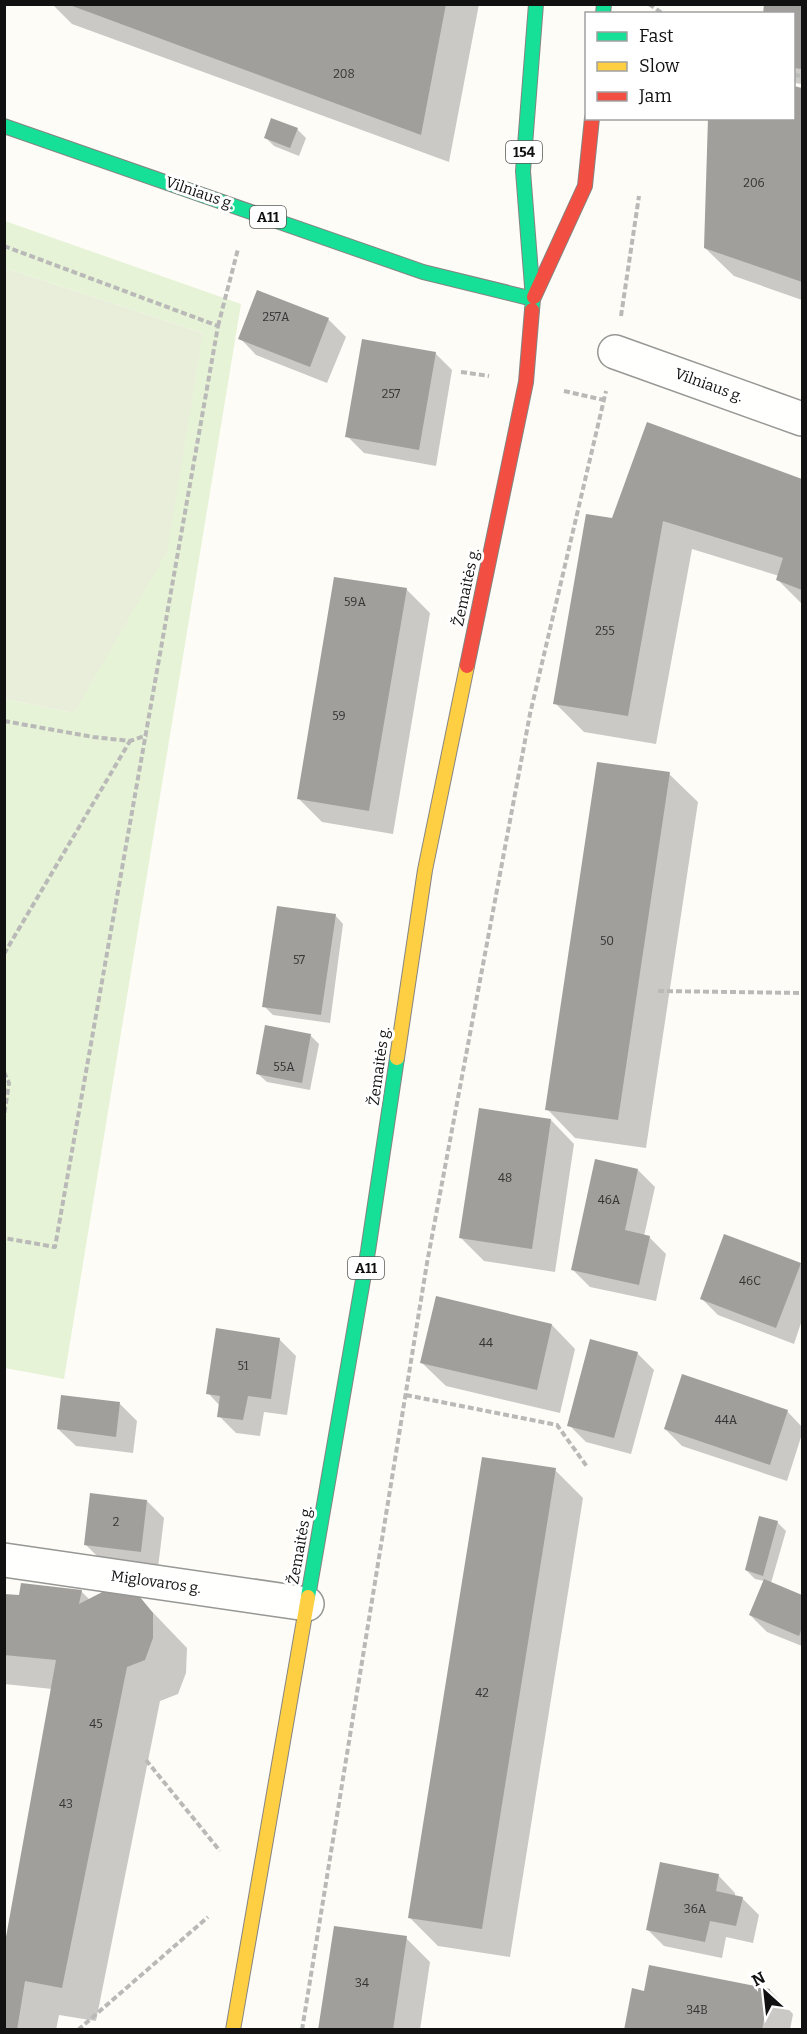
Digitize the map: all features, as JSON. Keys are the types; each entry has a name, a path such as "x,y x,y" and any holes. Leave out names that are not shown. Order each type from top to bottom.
{"main road":[{"name":"154","path":"533,299 523,171 536,4"},
{"name":"Žemaitės g.","path":"233,2030 368,1251 425,870 526,382 533,299 585,186 592,120"},
{"name":"Vilniaus g.","path":"4,126 423,272 533,299"}],"street":[{"name":"Vilniaus g.","path":"615,352 802,419"},
{"name":"Miglovaros g.","path":"4,1560 307,1604"}],"path":[{"path":"615,352 639,196"},
{"path":"4,246 218,326"},
{"path":"4,1238 55,1247 218,326 230,283"},
{"path":"302,2030 427,1263 530,714 604,400"},
{"path":"4,721 93,737 130,741 147,735"},
{"path":"4,954 130,741"},
{"path":"658,991 802,993"},
{"path":"4,1072 9,1083 4,1116"},
{"path":"406,1395 557,1425 588,1468"},
{"path":"146,1760 219,1851"},
{"path":"78,2030 208,1917"}],"green space":[{"path":"5,221 241,304 64,1379 5,1368 5,699 74,713 203,333 5,268"},
{"path":"5,268 203,333 167,552 74,713 5,699"}],"building":[{"path":"67,4 446,4 421,135"},
{"path":"764,4 802,4 802,69 795,68 795,12 763,12"},
{"path":"795,86 802,88 802,282 704,248 708,120 795,120"},
{"path":"271,118 298,128 290,148 264,138"},
{"path":"257,290 329,318 310,367 238,339"},
{"path":"362,339 436,352 419,450 345,437"},
{"path":"647,422 802,479 802,590 776,580 783,558 663,521 628,716 553,704 586,514 612,518"},
{"path":"334,577 407,588 369,811 297,799"},
{"path":"597,762 670,772 618,1120 545,1110"},
{"path":"277,906 336,914 321,1015 262,1007"},
{"path":"265,1025 311,1034 302,1083 256,1074"},
{"path":"479,1108 551,1119 532,1249 459,1238"},
{"path":"595,1159 638,1169 625,1230 650,1236 639,1285 571,1270"},
{"path":"724,1234 801,1263 776,1328 700,1299"},
{"path":"436,1296 552,1324 537,1390 420,1363"},
{"path":"216,1328 280,1338 271,1399 248,1396 243,1420 217,1417 220,1396 206,1394"},
{"path":"590,1339 638,1352 614,1438 567,1426"},
{"path":"682,1374 788,1410 770,1465 664,1429"},
{"path":"61,1395 120,1402 116,1437 57,1429"},
{"path":"482,1457 556,1468 482,1929 408,1918"},
{"path":"90,1493 147,1500 141,1552 84,1545"},
{"path":"759,1516 778,1521 763,1576 745,1570"},
{"path":"764,1579 802,1595 802,1628 799,1636 749,1615"},
{"path":"21,1583 82,1590 79,1604 112,1587 140,1597 153,1613 153,1638 145,1660 127,1667 62,1988 25,1981 17,2030 4,2030 4,1948 56,1660 4,1655 4,1594 19,1595"},
{"path":"660,1862 719,1874 716,1891 743,1897 736,1926 710,1921 705,1942 646,1930"},
{"path":"334,1926 407,1936 393,2030 318,2030"},
{"path":"649,1965 770,1989 762,2030 624,2030 632,1988 644,1991"}],"traffic: fast":[{"path":"533,299 523,171 536,4"},
{"path":"603,12 604,4"},
{"path":"4,126 423,272 533,299 532,310"},
{"path":"308,1597 368,1251 397,1058"}],"traffic: slow":[{"path":"397,1058 425,870 467,666"},
{"path":"233,2030 308,1597"}],"traffic: jam":[{"path":"534,297 585,186 592,120"},
{"path":"467,666 526,382 532,310"}]}
